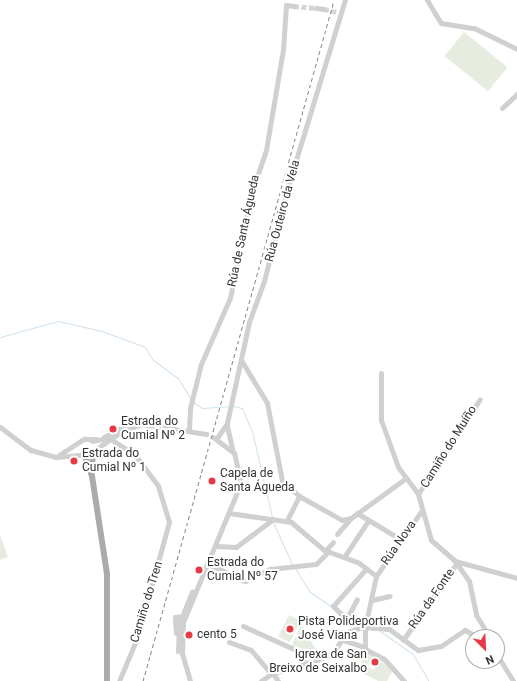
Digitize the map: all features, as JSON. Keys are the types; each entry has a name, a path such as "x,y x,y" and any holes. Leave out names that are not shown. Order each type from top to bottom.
{"main road":[{"path":"93,451 92,476 107,574 107,681"},
{"path":"83,454 92,476"}],"street":[{"name":"Rúa Outeiro da Vela","path":"227,423 241,360 288,186 345,0"},
{"path":"427,0 441,23 474,28 517,48"},
{"name":"Rúa de Santa Águeda","path":"190,429 190,408 199,370 227,309 252,191 266,150 283,50 286,5 294,6"},
{"path":"316,8 324,9"},
{"path":"502,108 517,94"},
{"path":"241,360 267,402 282,481 299,496 342,520 352,518"},
{"name":"Rúa da Fonte","path":"381,373 381,420 406,478 418,494 431,540 456,563 403,640"},
{"name":"Camiño do Muíño","path":"418,494 480,399"},
{"path":"48,456 64,454 79,444 142,421 190,429 211,436 232,448"},
{"path":"0,427 27,448 48,456 83,454 93,451 110,439 145,424 211,436 227,423 232,448 241,475 229,513 216,546 183,622 182,653"},
{"path":"91,440 110,439"},
{"name":"Camiño do Tren","path":"110,439 125,446 151,475 161,493 169,522 137,638 119,681"},
{"path":"91,440 93,451"},
{"path":"79,444 83,454"},
{"path":"215,540 229,513 234,496 238,472 227,445"},
{"path":"337,534 357,513 406,478"},
{"path":"182,616 234,496"},
{"path":"287,520 299,496"},
{"name":"Rúa Nova","path":"376,576 400,539 422,510"},
{"path":"229,513 287,520 327,552 344,557 376,576 365,627 364,647"},
{"path":"357,513 400,539"},
{"path":"216,546 236,547 272,519"},
{"path":"344,557 368,521"},
{"path":"208,564 246,581 270,570 316,564 327,552 332,542"},
{"path":"456,563 517,578"},
{"path":"456,563 469,581 476,615 485,629"},
{"path":"365,627 363,623 347,618 333,606 366,569"},
{"path":"372,600 390,596"},
{"path":"347,618 357,599"},
{"path":"187,681 177,638 178,623 191,601"},
{"path":"178,623 182,653 190,681"},
{"path":"242,626 318,660"},
{"path":"260,681 272,675 331,656 347,632 365,627 390,629 411,648 422,650 441,646 465,630"},
{"path":"343,640 364,647 368,652 382,657 404,681"},
{"path":"229,642 251,650 278,681"},
{"path":"505,668 513,681"}],"shaded area":[{"path":"464,32 508,67 488,91 444,56"},
{"path":"0,535 8,557 0,560"},
{"name":"Pista Polideportiva José Viana","path":"289,615 301,621 290,642 278,636"},
{"path":"301,625 317,651 315,653 292,645"},
{"path":"367,652 374,656 368,666 373,670 381,661 393,670 387,681 378,681 361,672 361,659"}],"waterway":[{"path":"0,337 58,321 102,331 145,347 153,360 178,378 190,398"},
{"path":"193,402 202,408 228,406"},
{"path":"233,406 242,408 252,431 272,517"},
{"path":"273,522 292,564"},
{"path":"295,568 310,592 331,606"},
{"path":"341,611 347,614"},
{"path":"350,615 356,619"},
{"path":"380,631 412,653 429,681"}],"tunnel":[{"path":"294,6 316,8"},
{"path":"324,9 337,12"}],"railway":[{"path":"143,681 334,0"}],"place":[{"name":"Estrada do Cumial Nº 2","path":"113,429"},
{"name":"Estrada do Cumial Nº 1","path":"74,461"},
{"name":"Capela de Santa Águeda","path":"212,481"},
{"name":"Estrada do Cumial Nº 57","path":"199,570"},
{"name":"Pista Polideportiva José Viana","path":"290,629"},
{"name":"cento 5","path":"189,635"},
{"name":"Igrexa de San Breixo de Seixalbo","path":"375,662"}]}
